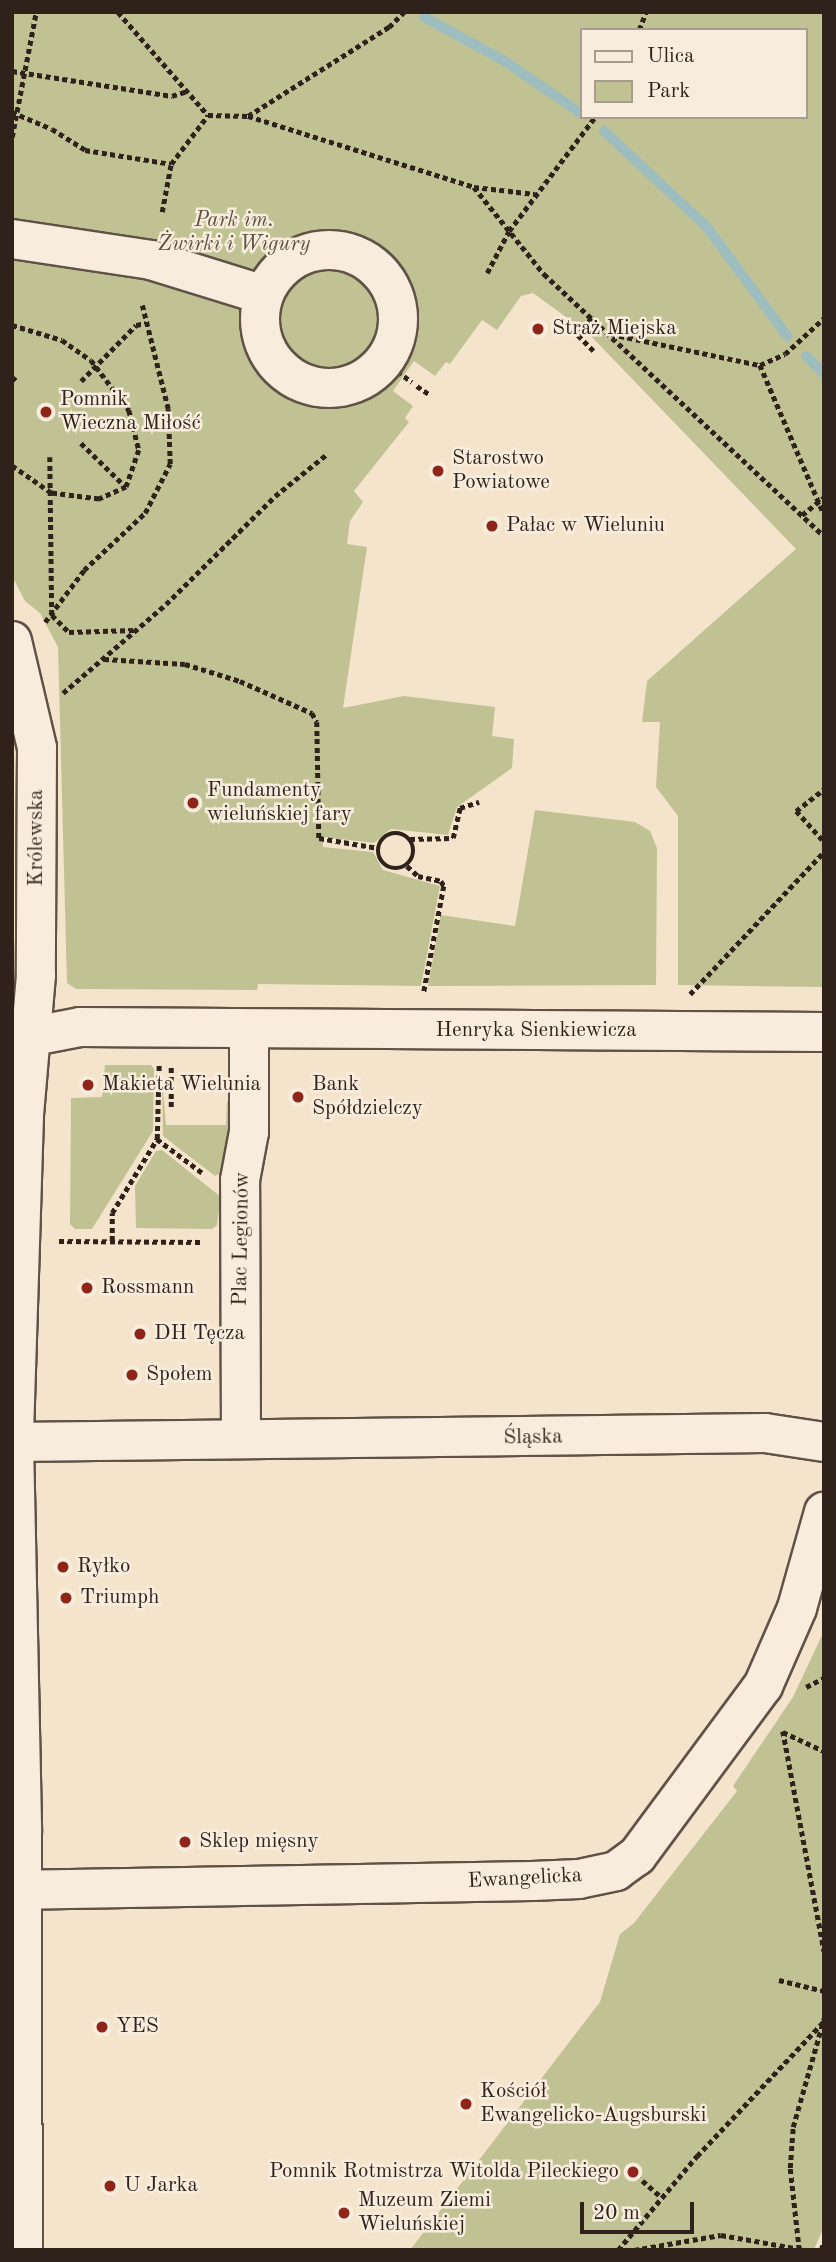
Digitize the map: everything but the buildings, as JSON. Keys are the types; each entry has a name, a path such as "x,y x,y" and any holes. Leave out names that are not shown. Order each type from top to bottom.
{"street":[{"path":"12,239 151,260 264,295"},
{"path":"310,252 353,254 372,264 395,300 404,376 339,387 301,382 284,371 262,336 264,295 290,261 310,252"},
{"name":"Królewska","path":"23,1039 37,748 25,635"},
{"path":"23,2250 13,1442 23,1130 23,1039 80,1027 249,1029"},
{"name":"Henryka Sienkiewicza","path":"249,1029 824,1032"},
{"name":"Plac Legionów","path":"241,1439 240,1180 249,1132 249,1029"},
{"name":"Śląska","path":"241,1439 765,1433 824,1442"},
{"path":"13,1442 241,1439"},
{"name":"Ewangelicka","path":"17,1890 532,1881 579,1879 616,1871 637,1856 763,1686 797,1608 824,1512"}],"path":[{"path":"12,137 36,12"},
{"path":"118,12 208,115 248,116 474,187 536,194"},
{"path":"248,116 389,27 404,12"},
{"path":"12,71 172,96 187,90"},
{"path":"15,111 85,150 170,164"},
{"path":"162,212 170,164 208,115"},
{"path":"487,273 509,231 593,119"},
{"path":"474,187 544,274 824,536"},
{"path":"25,635 52,615 84,570 145,513 163,484 170,464 171,428 142,305"},
{"path":"592,318 578,335 594,351"},
{"path":"610,334 761,365 785,354 824,318"},
{"path":"81,381 136,325 146,323"},
{"path":"12,326 62,340 96,366 124,402 137,430 138,459 126,487 99,499 51,493 12,466"},
{"path":"761,365 824,514"},
{"path":"404,376 429,394"},
{"path":"82,443 126,487"},
{"path":"50,694 67,692 136,630 275,496 327,454"},
{"path":"50,457 52,615 69,632 136,630"},
{"path":"802,515 824,497"},
{"path":"104,659 185,664 240,681 312,713 317,722 319,838 377,848"},
{"path":"822,840 796,811 824,789"},
{"path":"377,848 394,833 410,839 418,836 453,838 460,808 479,802"},
{"path":"407,866 414,851 410,839"},
{"path":"377,848 379,860 388,868 407,866 418,876 441,881 444,887 423,996"},
{"path":"687,997 824,852"},
{"path":"112,1241 112,1213 157,1139 160,1053"},
{"path":"171,1078 171,1107"},
{"path":"157,1139 208,1177"},
{"path":"55,1241 207,1242"},
{"path":"824,1751 783,1731 824,1951"},
{"path":"779,1980 824,1991"},
{"path":"619,2249 661,2197 823,2020"},
{"path":"799,2249 790,2168 793,2127 823,2020"},
{"path":"636,2175 661,2197"},
{"path":"634,2250 721,2235 806,2250"},
{"path":"821,2250 824,2241"},
{"path":"619,2249 628,2250"}],"green space":[{"name":"Park im. Żwirki i Wigury","path":"12,12 824,12 824,987 678,985 678,816 656,787 660,722 642,722 647,681 796,549 588,333 533,293 521,296 497,330 482,320 450,364 446,362 435,376 414,361 393,391 413,406 405,418 409,422 354,491 363,502 350,521 347,544 367,547 343,708 404,696 495,707 492,736 514,739 512,768 457,807 448,835 391,829 374,843 323,837 323,847 373,852 383,870 440,886 421,986 258,984 257,990 76,989 67,983 58,647 40,613 25,601 12,576"},
{"path":"535,810 635,822 650,831 657,848 656,985 428,986 441,915 515,926"},
{"path":"105,1065 151,1065 154,1069 153,1131 92,1229 75,1229 70,1224 71,1098 102,1097"},
{"path":"162,1078 166,1125 226,1125 227,1101 232,1101 224,1171 215,1176 163,1136"},
{"path":"162,1150 221,1197 217,1225 212,1229 136,1228 135,1186 156,1151"},
{"path":"824,1631 824,2226 814,2250 410,2250 600,2002 620,1934 634,1923 737,1791 733,1786 793,1697"}],"waterway":[{"path":"424,17 503,60 580,113"},
{"path":"604,131 706,226 787,336"},
{"path":"806,356 824,374"}],"place":[{"name":"Straż Miejska","path":"538,329"},
{"name":"Pomnik Wieczna Miłość","path":"46,412"},
{"name":"Starostwo Powiatowe","path":"438,471"},
{"name":"Pałac w Wieluniu","path":"492,526"},
{"name":"Fundamenty wieluńskiej fary","path":"193,803"},
{"name":"Makieta Wielunia","path":"88,1085"},
{"name":"Bank Spółdzielczy","path":"298,1097"},
{"name":"Rossmann","path":"87,1288"},
{"name":"DH Tęcza","path":"140,1334"},
{"name":"Społem","path":"132,1375"},
{"name":"Ryłko","path":"63,1567"},
{"name":"Triumph","path":"66,1598"},
{"name":"Sklep mięsny","path":"185,1842"},
{"name":"YES","path":"102,2027"},
{"name":"Kościół Ewangelicko-Augsburski","path":"466,2104"},
{"name":"Pomnik Rotmistrza Witolda Pileckiego","path":"633,2172"},
{"name":"U Jarka","path":"110,2186"},
{"name":"Muzeum Ziemi Wieluńskiej","path":"344,2213"}]}
